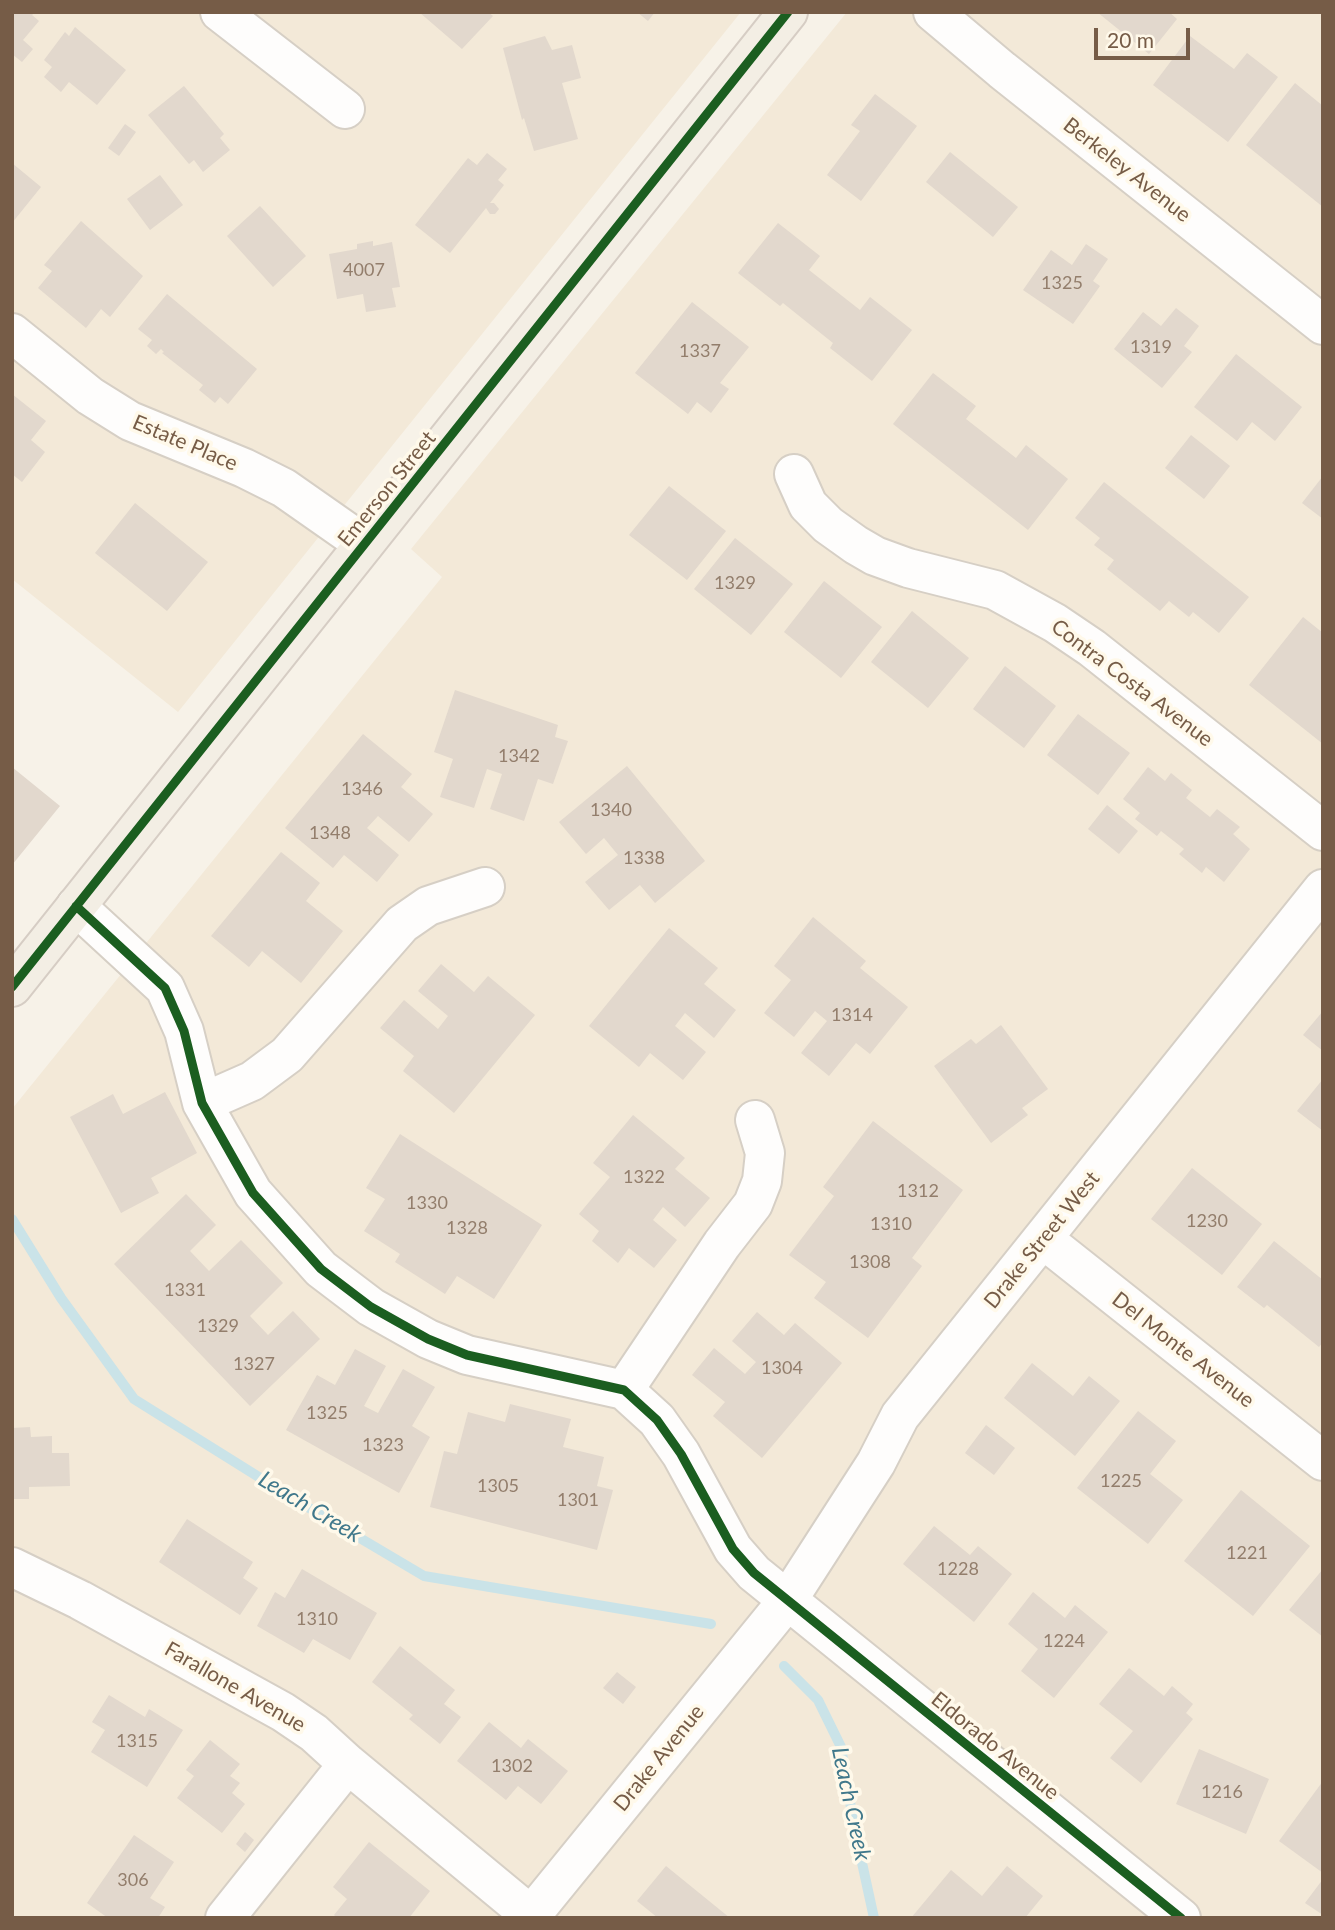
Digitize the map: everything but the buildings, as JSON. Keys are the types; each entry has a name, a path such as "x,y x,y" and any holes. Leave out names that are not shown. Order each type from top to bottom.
{"main road":[{"name":"Emerson Street","path":"17,971 76,906 788,12"}],"street":[{"path":"220,12 345,109"},
{"name":"Berkeley Avenue","path":"933,12 1012,79 1323,325"},
{"name":"Estate Place","path":"12,333 90,396 130,421 244,468 284,488 365,544"},
{"name":"Contra Costa Avenue","path":"794,474 808,505 828,525 856,545 908,568 995,590 1055,623 1092,648 1323,831"},
{"path":"202,1103 252,1080 287,1055 402,924 428,906 485,887"},
{"name":"Drake Street West","path":"787,1601 864,1483 900,1416 1322,893"},
{"path":"76,906 164,988 184,1031 202,1103 253,1193 321,1269 371,1307 428,1339 467,1356 624,1390 722,1244 753,1203 762,1181 765,1153 755,1120"},
{"name":"Del Monte Avenue","path":"1043,1239 1323,1461"},
{"name":"Eldorado Avenue","path":"624,1390 656,1420 681,1454 733,1549 754,1573 1181,1918"},
{"name":"Farallone Avenue","path":"12,1567 272,1706 314,1733 531,1917"},
{"name":"Drake Avenue","path":"531,1917 787,1601"},
{"path":"225,1918 348,1764"}],"shaded area":[{"path":"12,12 741,12 178,712 12,579"},
{"path":"847,12 1323,12 1323,1918 12,1918 12,1109 442,577 411,549"}],"waterway":[{"name":"Leach Creek","path":"12,1219 61,1298 134,1399 424,1576 711,1624"},
{"name":"Leach Creek","path":"784,1666 818,1700 841,1747 854,1826 874,1918"}],"cycle path":[{"path":"12,987 788,12"},
{"path":"76,906 165,988 184,1031 202,1103 253,1193 321,1269 371,1307 428,1339 467,1355 624,1390 657,1420 681,1454 733,1549 754,1573 1181,1918"}]}
